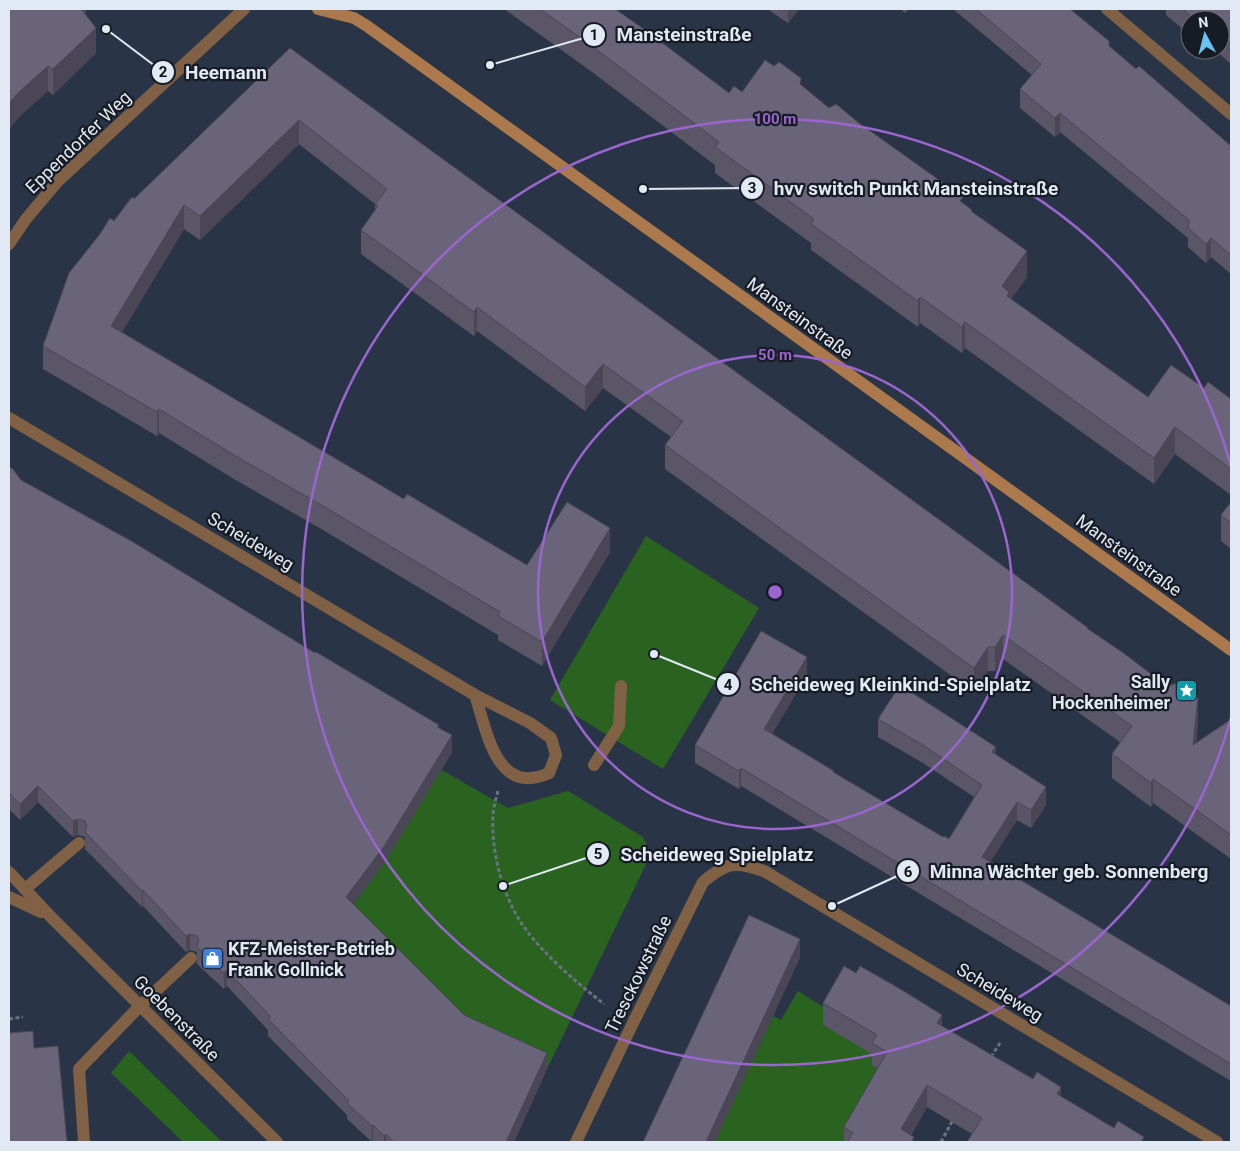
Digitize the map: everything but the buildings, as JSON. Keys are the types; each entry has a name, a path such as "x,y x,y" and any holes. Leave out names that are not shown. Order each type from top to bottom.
{"street":[{"name":"Eppendorfer Weg","path":"9,244 26,219 58,182 244,9"},
{"name":"Mansteinstraße","path":"318,9 354,18 367,26 1231,650"},
{"path":"1107,9 1231,114"},
{"name":"Scheideweg","path":"9,418 475,695 530,723 551,738 556,755 549,773 538,778 524,778 510,774 499,762 492,750 475,695"},
{"path":"594,765 618,726 620,686"},
{"path":"24,889 79,843"},
{"name":"Tresckowstraße","path":"576,1142 703,882 715,871 728,866 744,864 764,871"},
{"name":"Scheideweg","path":"764,871 1217,1142"},
{"name":"Goebenstraße","path":"9,872 52,918 277,1142"},
{"name":"Goebenstraße","path":"9,897 52,918"},
{"path":"84,1142 79,1069 140,1006 191,958"}],"path":[{"path":"498,790 493,813 494,837 500,871 510,901 524,927 549,955 571,977 604,1004"},
{"path":"9,1019 23,1017"},
{"path":"991,1058 1000,1043"},
{"path":"941,1142 958,1111"}],"green space":[{"path":"646,536 759,608 663,769 550,700"},
{"path":"440,769 508,808 568,791 643,837 651,854 547,1069 493,1044 346,914 385,862"},
{"path":"798,991 831,1012 823,1025 827,1028 831,1021 877,1057 887,1074 848,1142 713,1142 773,1016 781,1020"},
{"path":"129,1051 222,1142 183,1142 111,1073"}],"place":[{"name":"Heemann","path":"106,29"},
{"name":"Mansteinstraße","path":"490,65"},
{"name":"hvv switch Punkt Mansteinstraße","path":"643,189"},
{"name":"Scheideweg Kleinkind-Spielplatz","path":"654,654"},
{"name":"Sally Hockenheimer","path":"1186,691"},
{"name":"Scheideweg Spielplatz","path":"503,886"},
{"name":"Minna Wächter geb. Sonnenberg","path":"832,906"},
{"name":"KFZ-Meister-Betrieb Frank Gollnick","path":"212,958"}]}
